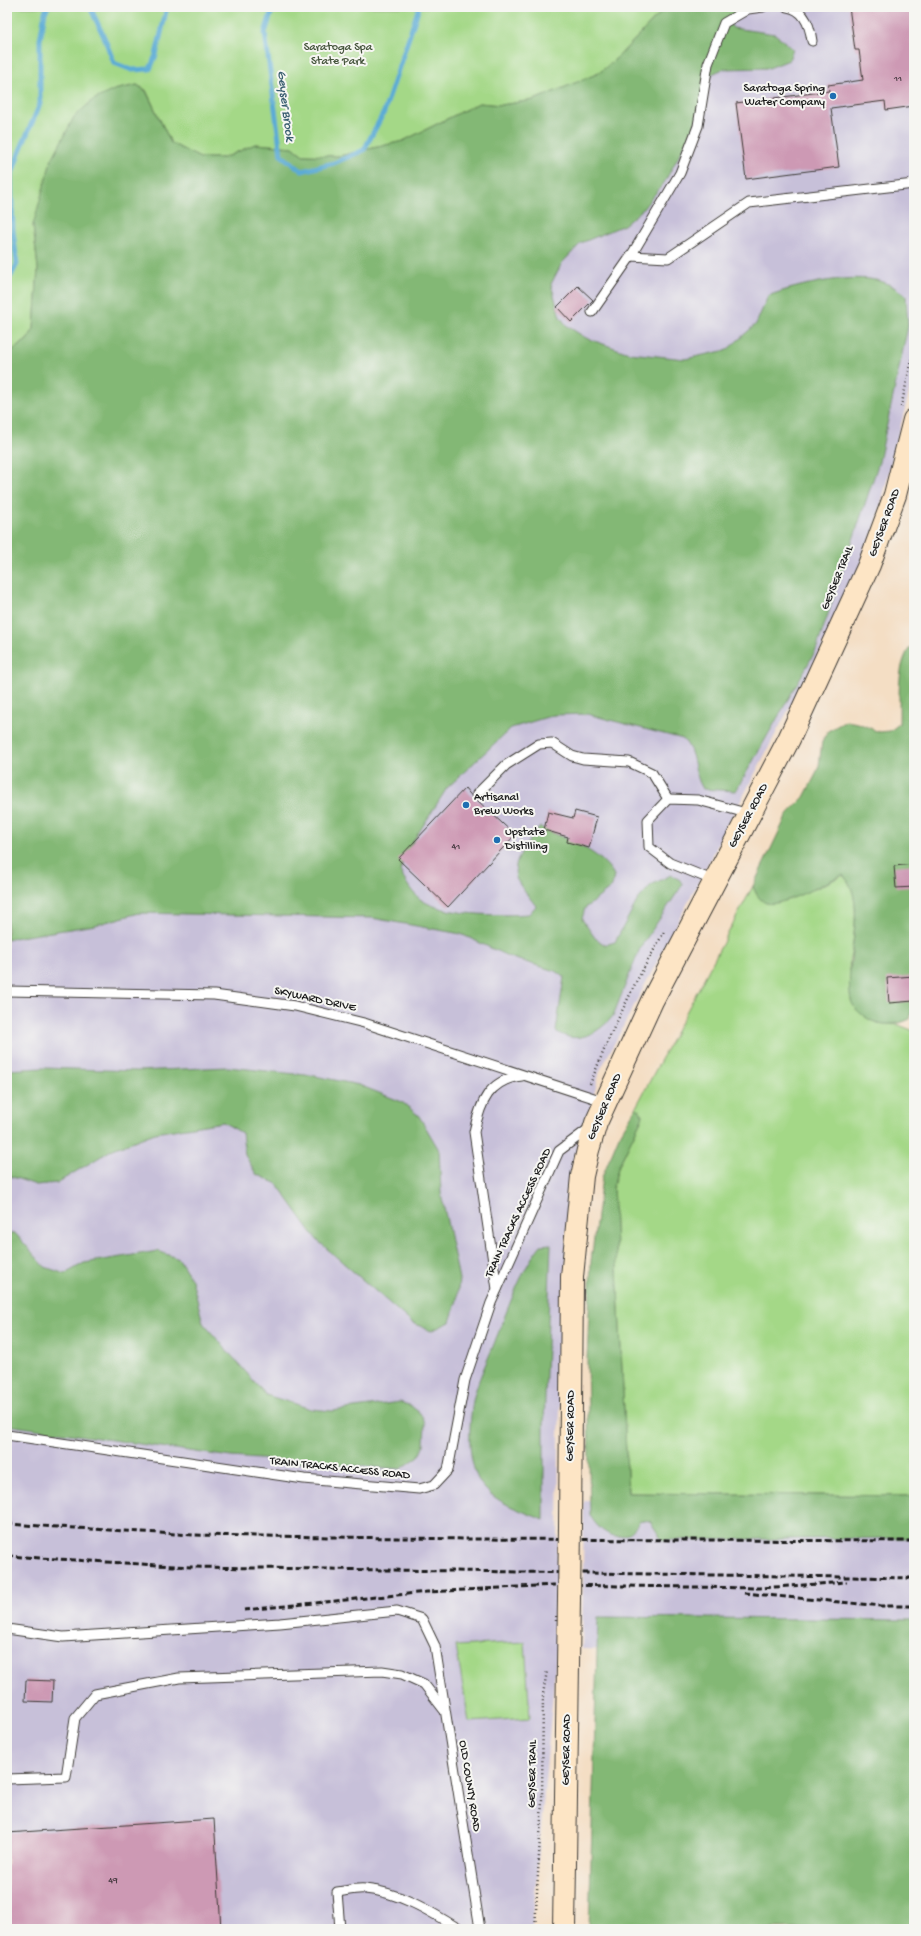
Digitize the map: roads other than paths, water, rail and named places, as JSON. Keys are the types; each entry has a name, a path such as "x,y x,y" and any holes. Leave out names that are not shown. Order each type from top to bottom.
{"street":[{"name":"GEYSER ROAD","path":"564,1929 570,1598 572,1276 582,1176 596,1123 652,1001 789,739 869,565 895,495 907,414"}],"lane":[{"path":"592,312 630,256 680,173 698,126 708,64 724,23 748,9 763,7"},
{"path":"787,7 796,8 806,20 811,30 812,41"},
{"path":"630,256 668,258 749,203 914,184"},
{"path":"477,794 506,765 539,744 552,743 572,756 583,759 629,762 652,774 668,799"},
{"path":"715,881 670,864 649,847 648,820 668,799 698,800 750,814"},
{"name":"SKYWARD DRIVE","path":"7,991 214,995 295,1006 364,1023 606,1102"},
{"path":"497,1289 474,1132 478,1111 492,1088 508,1077 527,1076"},
{"name":"TRAIN TRACKS ACCESS ROAD","path":"7,1435 304,1479 419,1489 434,1485 448,1470 465,1380 497,1289 559,1152 596,1123"},
{"name":"OLD COUNTY ROAD","path":"7,1629 63,1637 280,1623 397,1611 422,1618 435,1646 480,1929"},
{"path":"7,1779 66,1777 75,1718 95,1694 179,1678 382,1671 402,1674 424,1684 445,1711"},
{"path":"340,1929 337,1892 363,1889 382,1891 419,1905 459,1929"}],"waterway":[{"name":"Geyser Brook","path":"7,280 11,276 17,264 13,231 11,177 19,153 40,104 40,40 45,12 48,7"},
{"name":"Geyser Brook","path":"90,7 114,63 132,70 150,69 156,55 167,7"},
{"name":"Geyser Brook","path":"273,7 265,33 281,155 302,171 334,163 364,150 384,112 419,7"}],"railway":[{"path":"7,1524 193,1535 470,1539 914,1541"},
{"path":"7,1556 191,1567 914,1578"},
{"path":"244,1610 427,1592 553,1585 760,1588 847,1582"},
{"path":"744,1593 882,1606 914,1606"}],"place":[{"name":"Saratoga Spring Water Company","path":"833,96"},
{"name":"Artisanal Brew Works","path":"466,805"},
{"name":"Upstate Distilling","path":"497,840"}],"park label":[{"name":"Saratoga Spa State Park","path":"338,55"}]}
